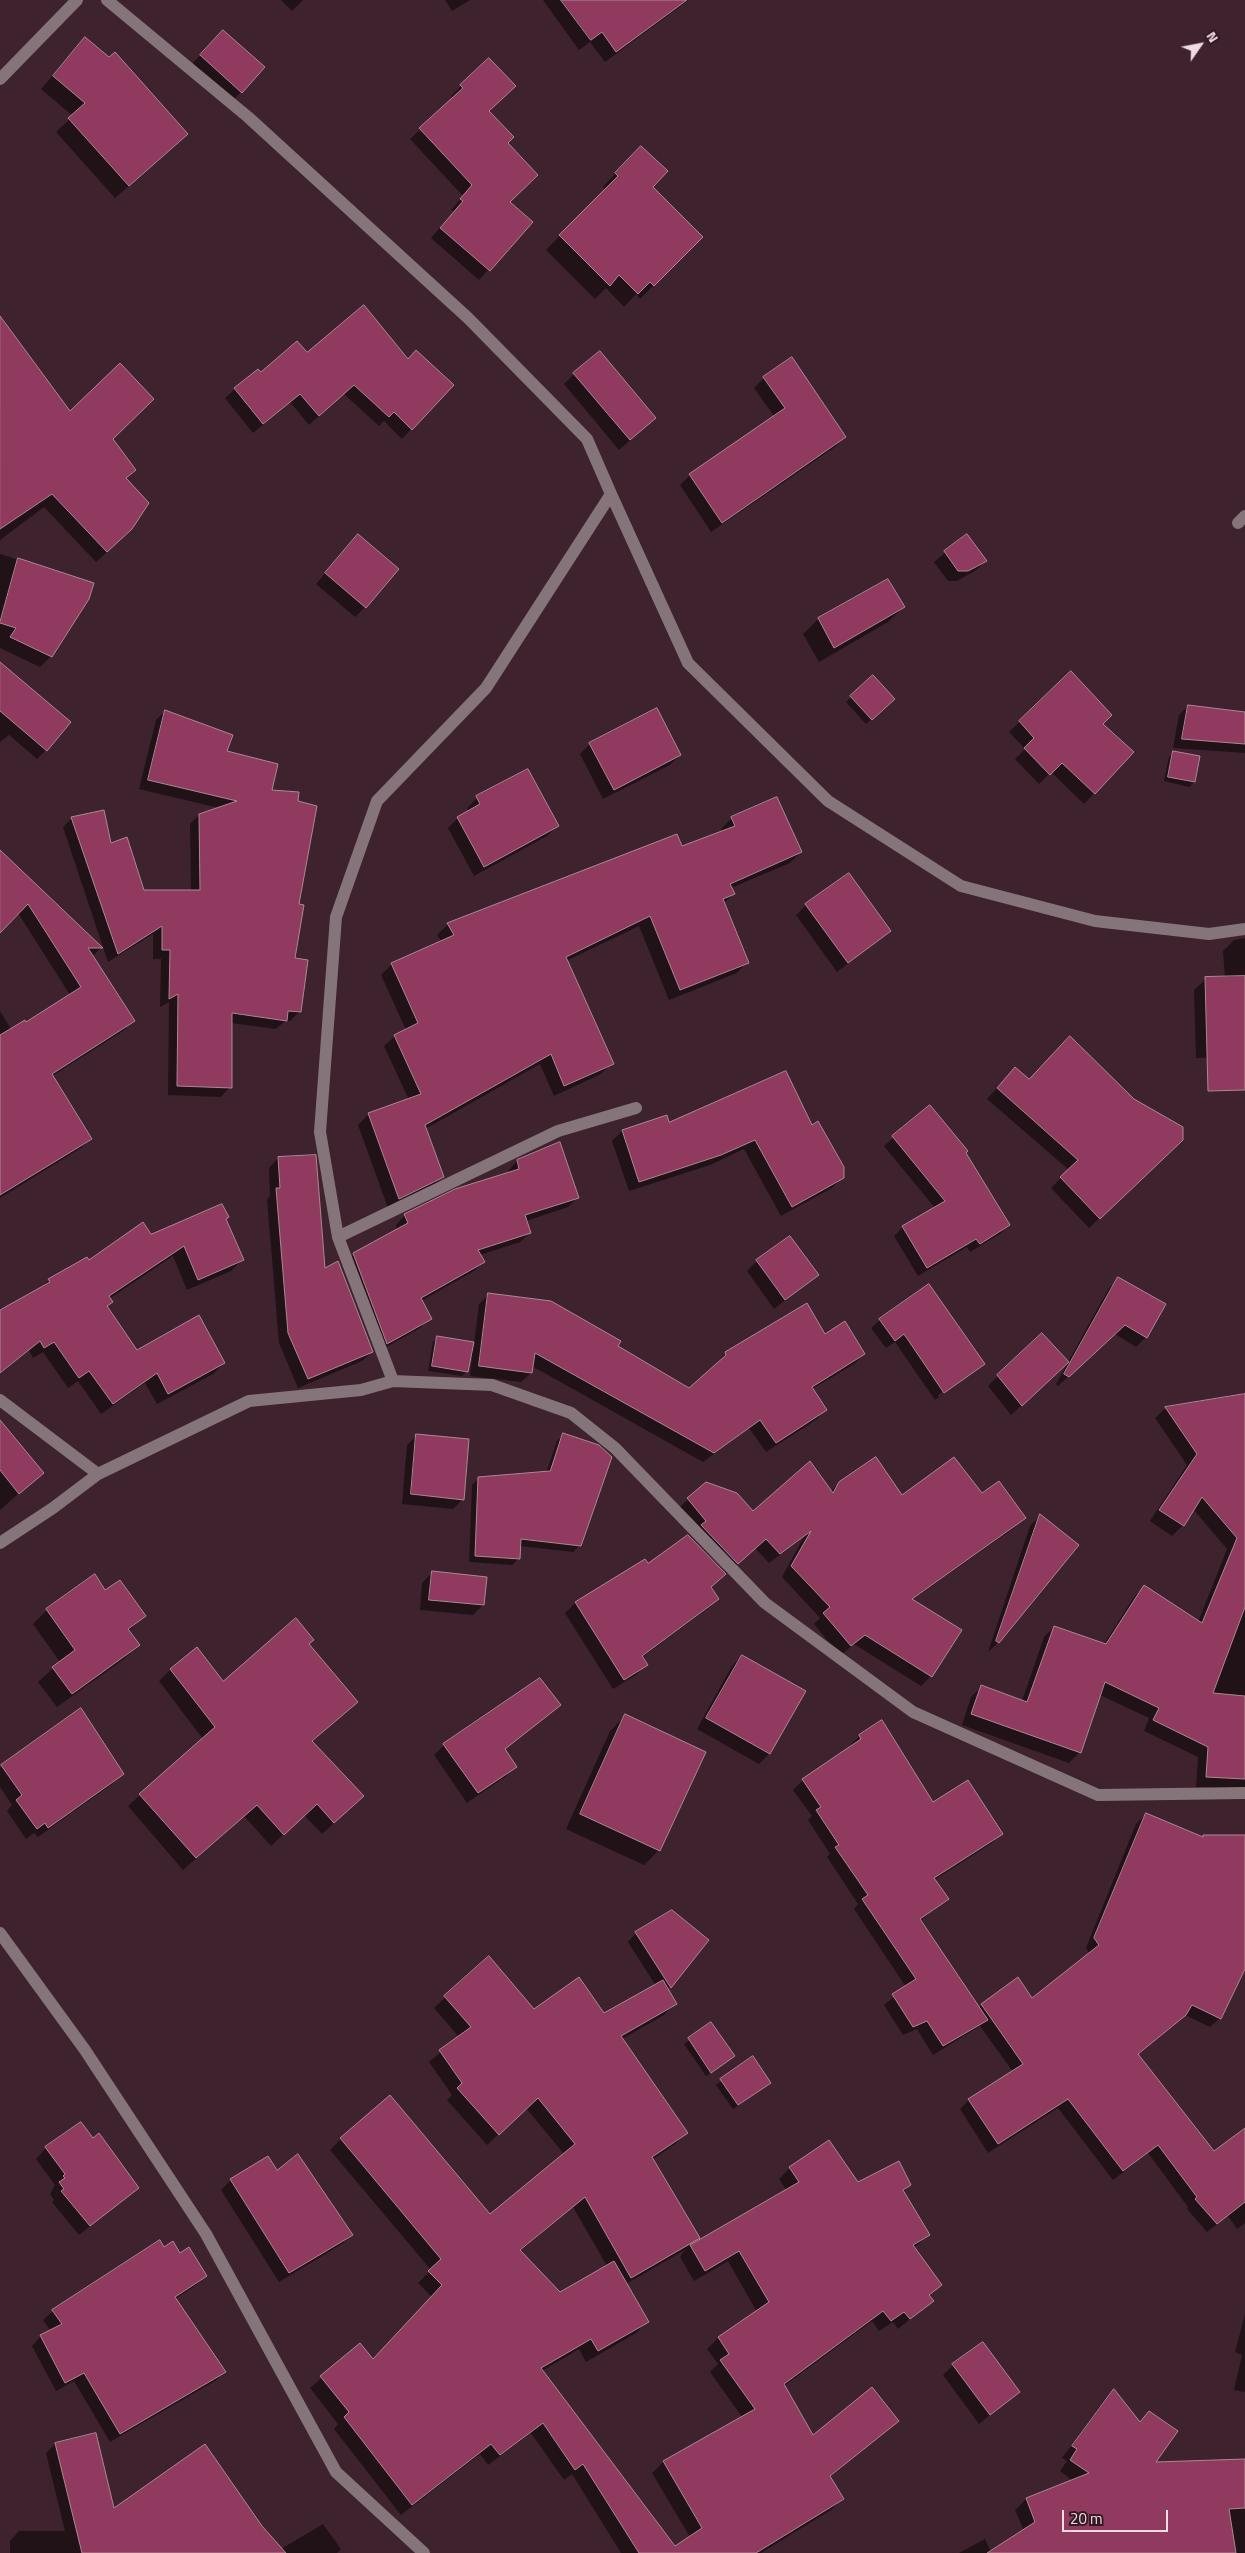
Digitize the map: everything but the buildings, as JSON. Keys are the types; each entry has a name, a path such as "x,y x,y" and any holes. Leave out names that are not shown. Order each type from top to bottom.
{"street":[{"path":"0,79 77,0"},
{"path":"107,0 248,117 468,318 587,439 688,663 828,801 961,886 1095,921 1209,934 1245,929"},
{"path":"393,1381 338,1237 320,1132 336,917 377,801 486,688 611,494"},
{"path":"338,1237 558,1130 636,1108"},
{"path":"0,1543 53,1508 98,1474 249,1401 361,1390 393,1381 492,1385 571,1413 616,1448 765,1603 913,1712 1098,1795 1245,1793"},
{"path":"0,1400 98,1474"},
{"path":"0,1933 85,2050 206,2234 336,2472 424,2553"}]}
